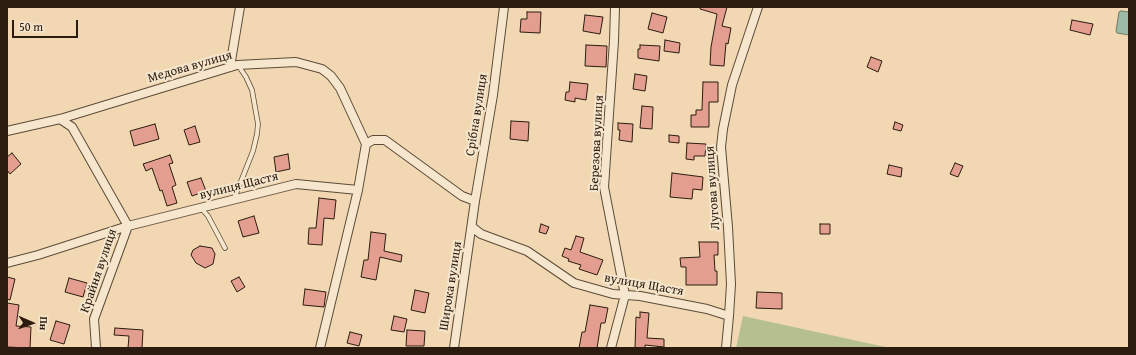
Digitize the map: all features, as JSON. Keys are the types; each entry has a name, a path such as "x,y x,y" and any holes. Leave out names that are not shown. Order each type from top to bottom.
{"street":[{"path":"233,66 240,7"},
{"name":"Срібна вулиця","path":"472,228 475,201 493,95 504,7"},
{"name":"Березова вулиця","path":"611,348 625,295 604,187 615,7"},
{"name":"Лугова вулиця","path":"726,348 730,316 730,277 722,141 723,129 732,85 758,7"},
{"name":"Медова вулиця","path":"7,131 60,119 233,66 296,62 322,69 331,76 340,88 366,144"},
{"path":"60,119 72,127 128,226"},
{"path":"320,348 358,190 366,144 373,140 385,140 462,196 475,201"},
{"name":"вулиця Щастя","path":"7,263 38,255 128,226 296,184 358,190"},
{"name":"Крайня вулиця","path":"96,348 94,319 128,226"},
{"name":"вулиця Щастя","path":"472,228 481,234 527,251 574,283 613,294 640,296 700,308 730,316"},
{"name":"Широка вулиця","path":"454,348 472,228"}],"lane":[{"path":"233,66 246,77 252,90 258,124 253,151 234,199"},
{"path":"201,208 208,216 225,248"}],"shaded area":[{"path":"1119,12 1129,12 1129,35 1117,33 1116,31"},
{"path":"743,316 890,348 736,348"}],"building":[{"path":"700,7 727,7 722,26 731,28 728,44 726,43 724,66 710,65 711,47 717,14 700,9"},
{"path":"527,12 541,12 540,33 520,32 521,19 527,19"},
{"path":"652,13 667,17 663,33 648,29"},
{"path":"585,15 603,17 600,34 583,31"},
{"path":"1072,20 1093,24 1090,35 1070,30"},
{"path":"665,40 680,43 679,53 664,51"},
{"path":"586,45 607,46 606,67 585,66"},
{"path":"640,45 660,46 659,61 638,58 638,49 640,49"},
{"path":"871,57 882,61 878,72 867,67"},
{"path":"635,74 647,76 645,91 633,89"},
{"path":"570,82 588,84 586,100 575,98 575,102 565,100 566,92 569,92"},
{"path":"703,82 718,82 718,102 709,102 709,127 691,127 691,115 696,115 696,110 702,110"},
{"path":"642,106 653,107 652,129 640,128"},
{"path":"511,121 529,122 528,141 510,139"},
{"path":"895,122 903,125 901,131 893,129"},
{"path":"618,123 633,124 632,142 619,140 620,130 618,130"},
{"path":"155,124 159,139 134,146 130,131"},
{"path":"195,126 200,142 189,145 184,130"},
{"path":"669,135 679,136 679,143 669,142"},
{"path":"687,143 706,144 705,156 694,156 694,160 686,159"},
{"path":"12,153 21,164 10,174 7,170 7,157"},
{"path":"288,154 290,169 276,172 274,157"},
{"path":"170,155 173,163 169,164 176,185 172,187 177,203 167,206 162,190 160,191 152,168 146,171 143,164"},
{"path":"955,163 963,166 958,177 950,174"},
{"path":"889,165 902,168 901,177 887,174"},
{"path":"672,173 703,177 702,190 693,189 692,199 670,197"},
{"path":"201,178 206,191 192,196 187,182"},
{"path":"319,198 336,200 334,219 324,218 322,245 308,244 309,228 316,228"},
{"path":"254,216 259,233 243,237 238,221"},
{"path":"541,224 549,227 546,234 539,232"},
{"path":"820,224 830,224 830,234 820,234"},
{"path":"371,232 386,234 384,251 402,255 401,262 380,257 376,280 361,277 364,260 368,260"},
{"path":"576,236 584,238 580,252 603,260 597,275 579,269 581,265 568,261 569,259 562,256 565,248 571,250"},
{"path":"699,242 718,242 718,255 714,255 715,271 717,271 717,285 686,285 686,267 681,267 680,258 700,257"},
{"path":"200,246 212,248 215,254 213,264 205,268 196,263 191,255 193,250"},
{"path":"7,277 15,279 10,300 7,299"},
{"path":"239,277 245,287 237,292 231,281"},
{"path":"69,278 87,283 83,297 65,292"},
{"path":"305,289 326,292 324,307 303,305"},
{"path":"415,290 429,293 425,313 411,310"},
{"path":"757,292 782,293 782,309 756,308"},
{"path":"7,303 19,305 16,326 31,327 30,348 7,347"},
{"path":"590,305 608,308 605,323 601,323 597,348 579,348 582,332 585,332"},
{"path":"640,312 649,313 647,338 664,339 664,347 645,345 645,348 635,348 636,317 640,318"},
{"path":"394,316 407,319 404,332 391,330"},
{"path":"56,321 70,325 64,344 50,340"},
{"path":"115,328 143,330 142,348 128,348 129,336 114,335"},
{"path":"407,330 425,331 424,346 406,346"},
{"path":"350,332 362,335 359,346 347,343"}]}
